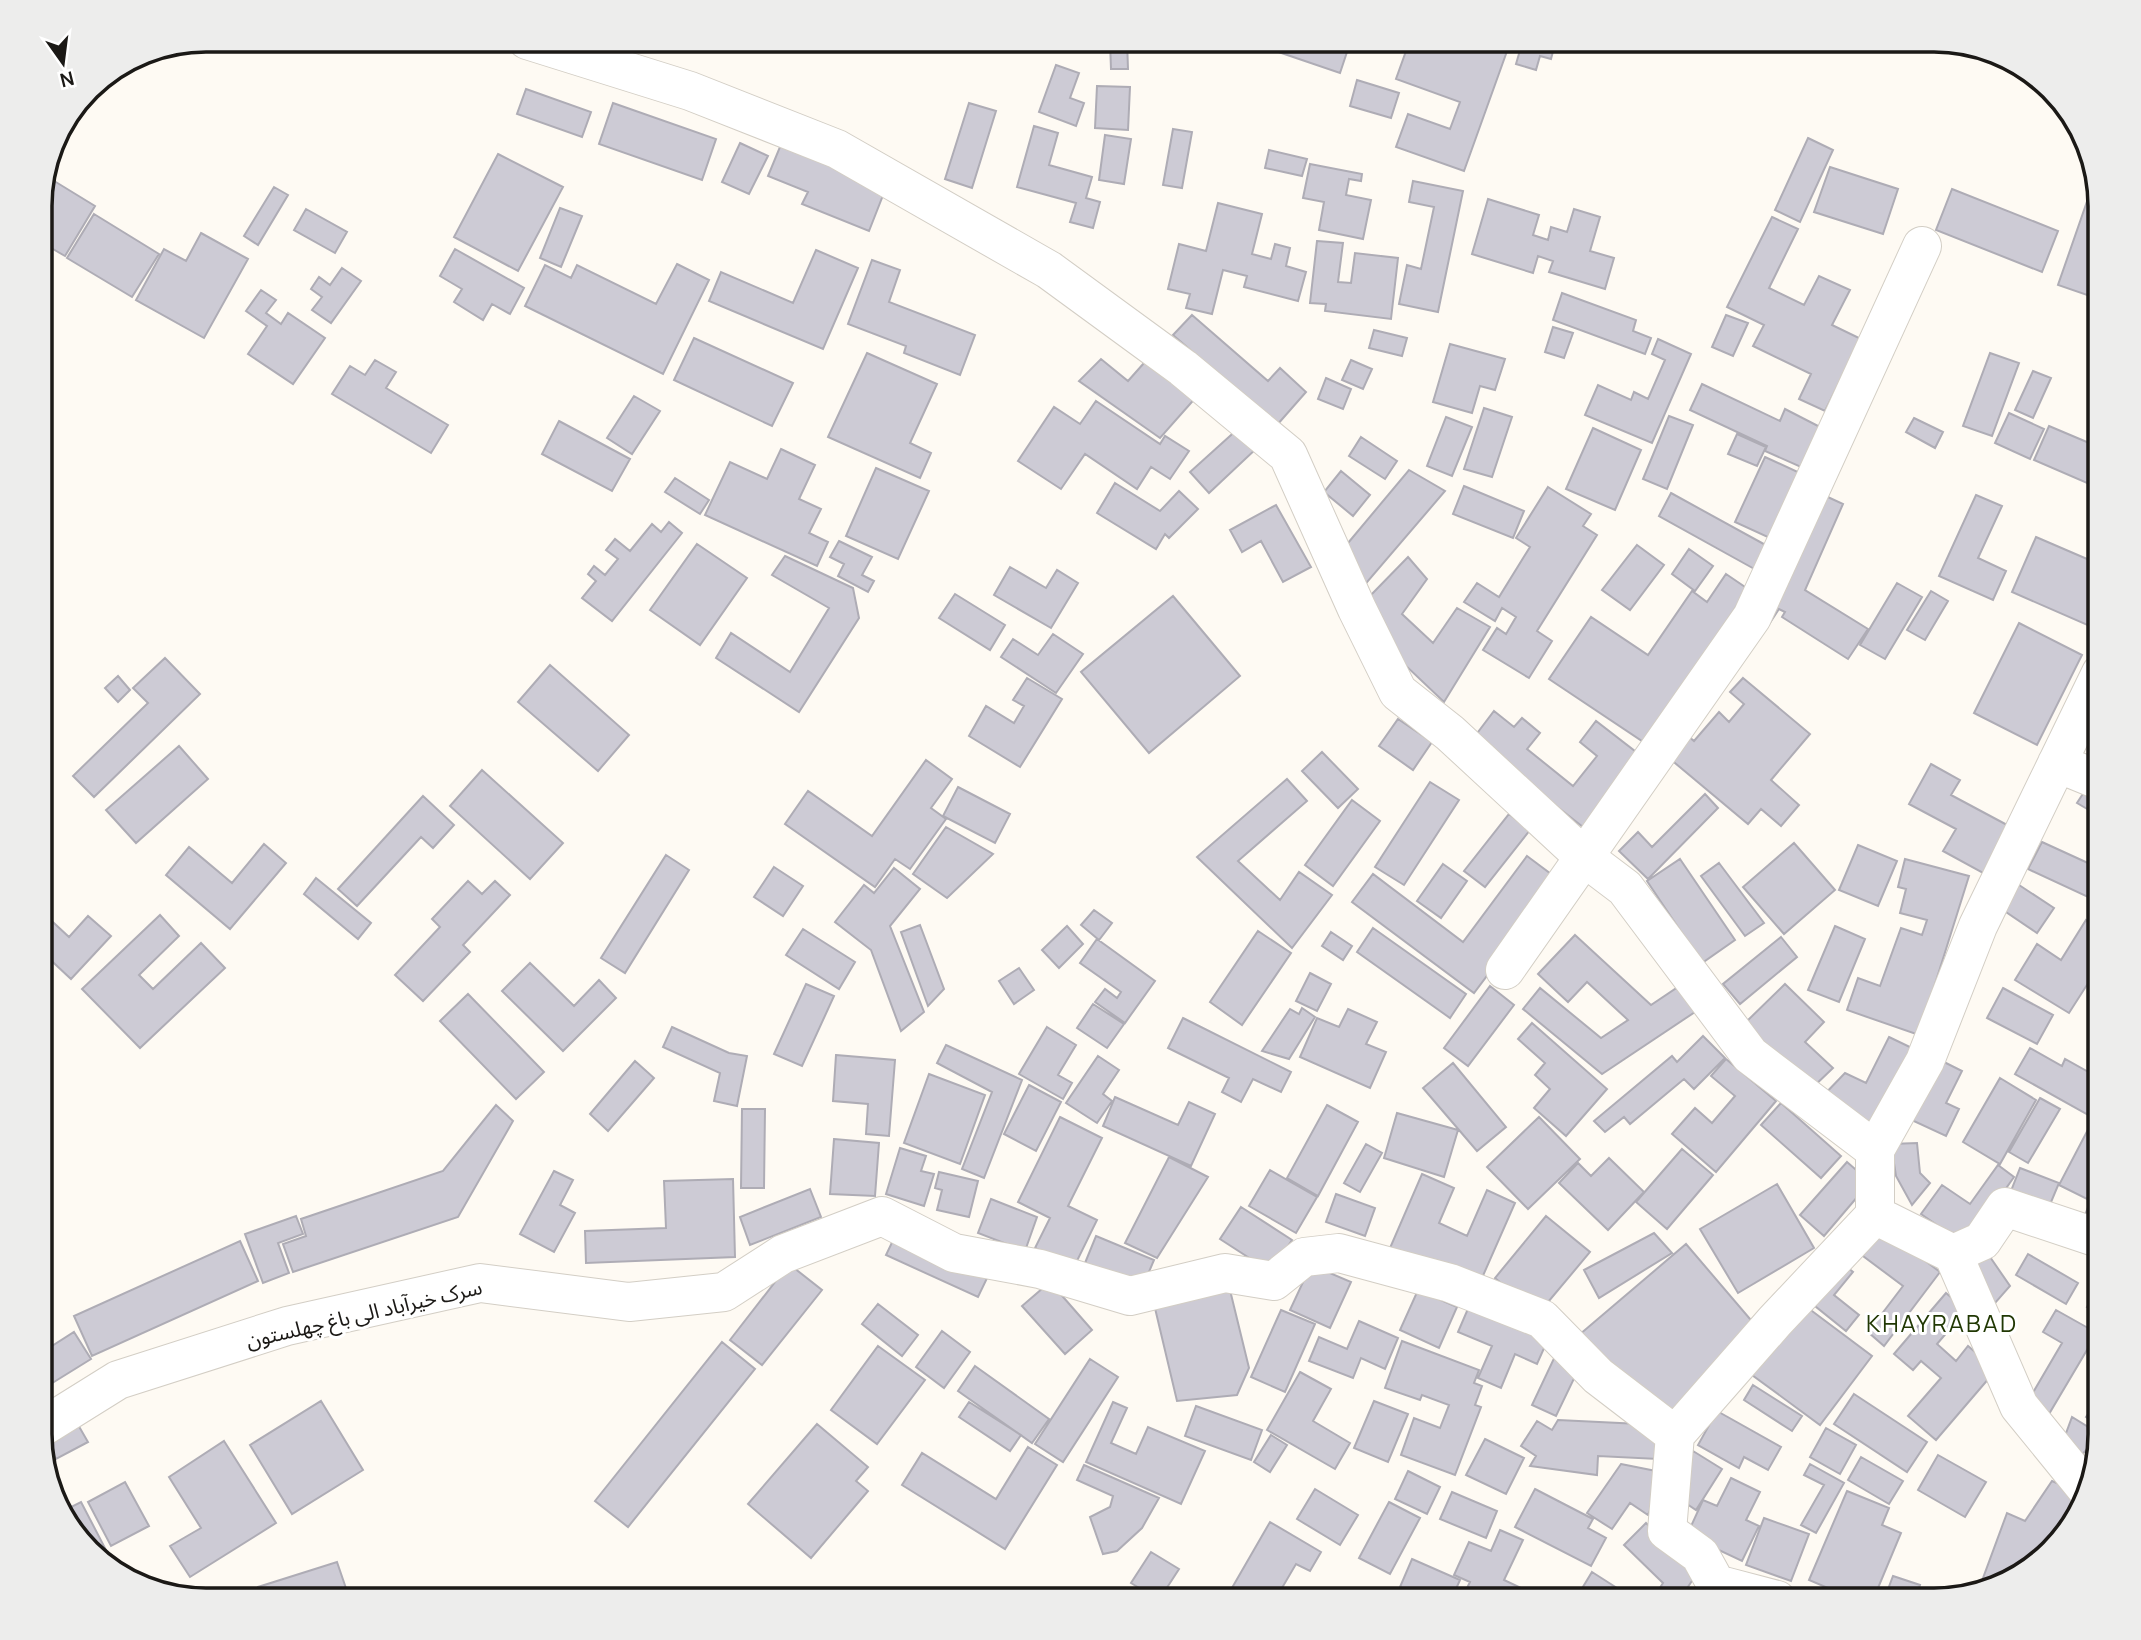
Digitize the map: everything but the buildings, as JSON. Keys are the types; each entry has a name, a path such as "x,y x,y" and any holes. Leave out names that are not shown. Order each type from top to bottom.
{"street":[{"path":"569,53 690,90 837,149 1049,270 1183,368 1288,455 1357,609 1398,692 1450,733 1584,858 1625,888 1750,1055 1875,1150"},
{"path":"1506,970 1752,617 1922,246"},
{"path":"1710,1588 1700,1555 1667,1531 1675,1435 1774,1321 1875,1215 1875,1150 1925,1061 1978,926 2088,699"},
{"path":"2057,762 2088,775"},
{"path":"1953,1254 1982,1241 2005,1207 2088,1235"},
{"path":"1875,1215 1953,1254 2019,1406 2080,1482"},
{"name":"سرک خیرآباد الی باغ چهلستون","path":"53,1421 118,1380 287,1326 480,1283 629,1302 724,1292 783,1254 882,1216 954,1253 1040,1269 1130,1296 1225,1273 1274,1282 1304,1257 1339,1253 1450,1283 1542,1319 1598,1376 1675,1435"}],"district":[{"name":"KHAYRABAD","path":"1942,1324"}]}
